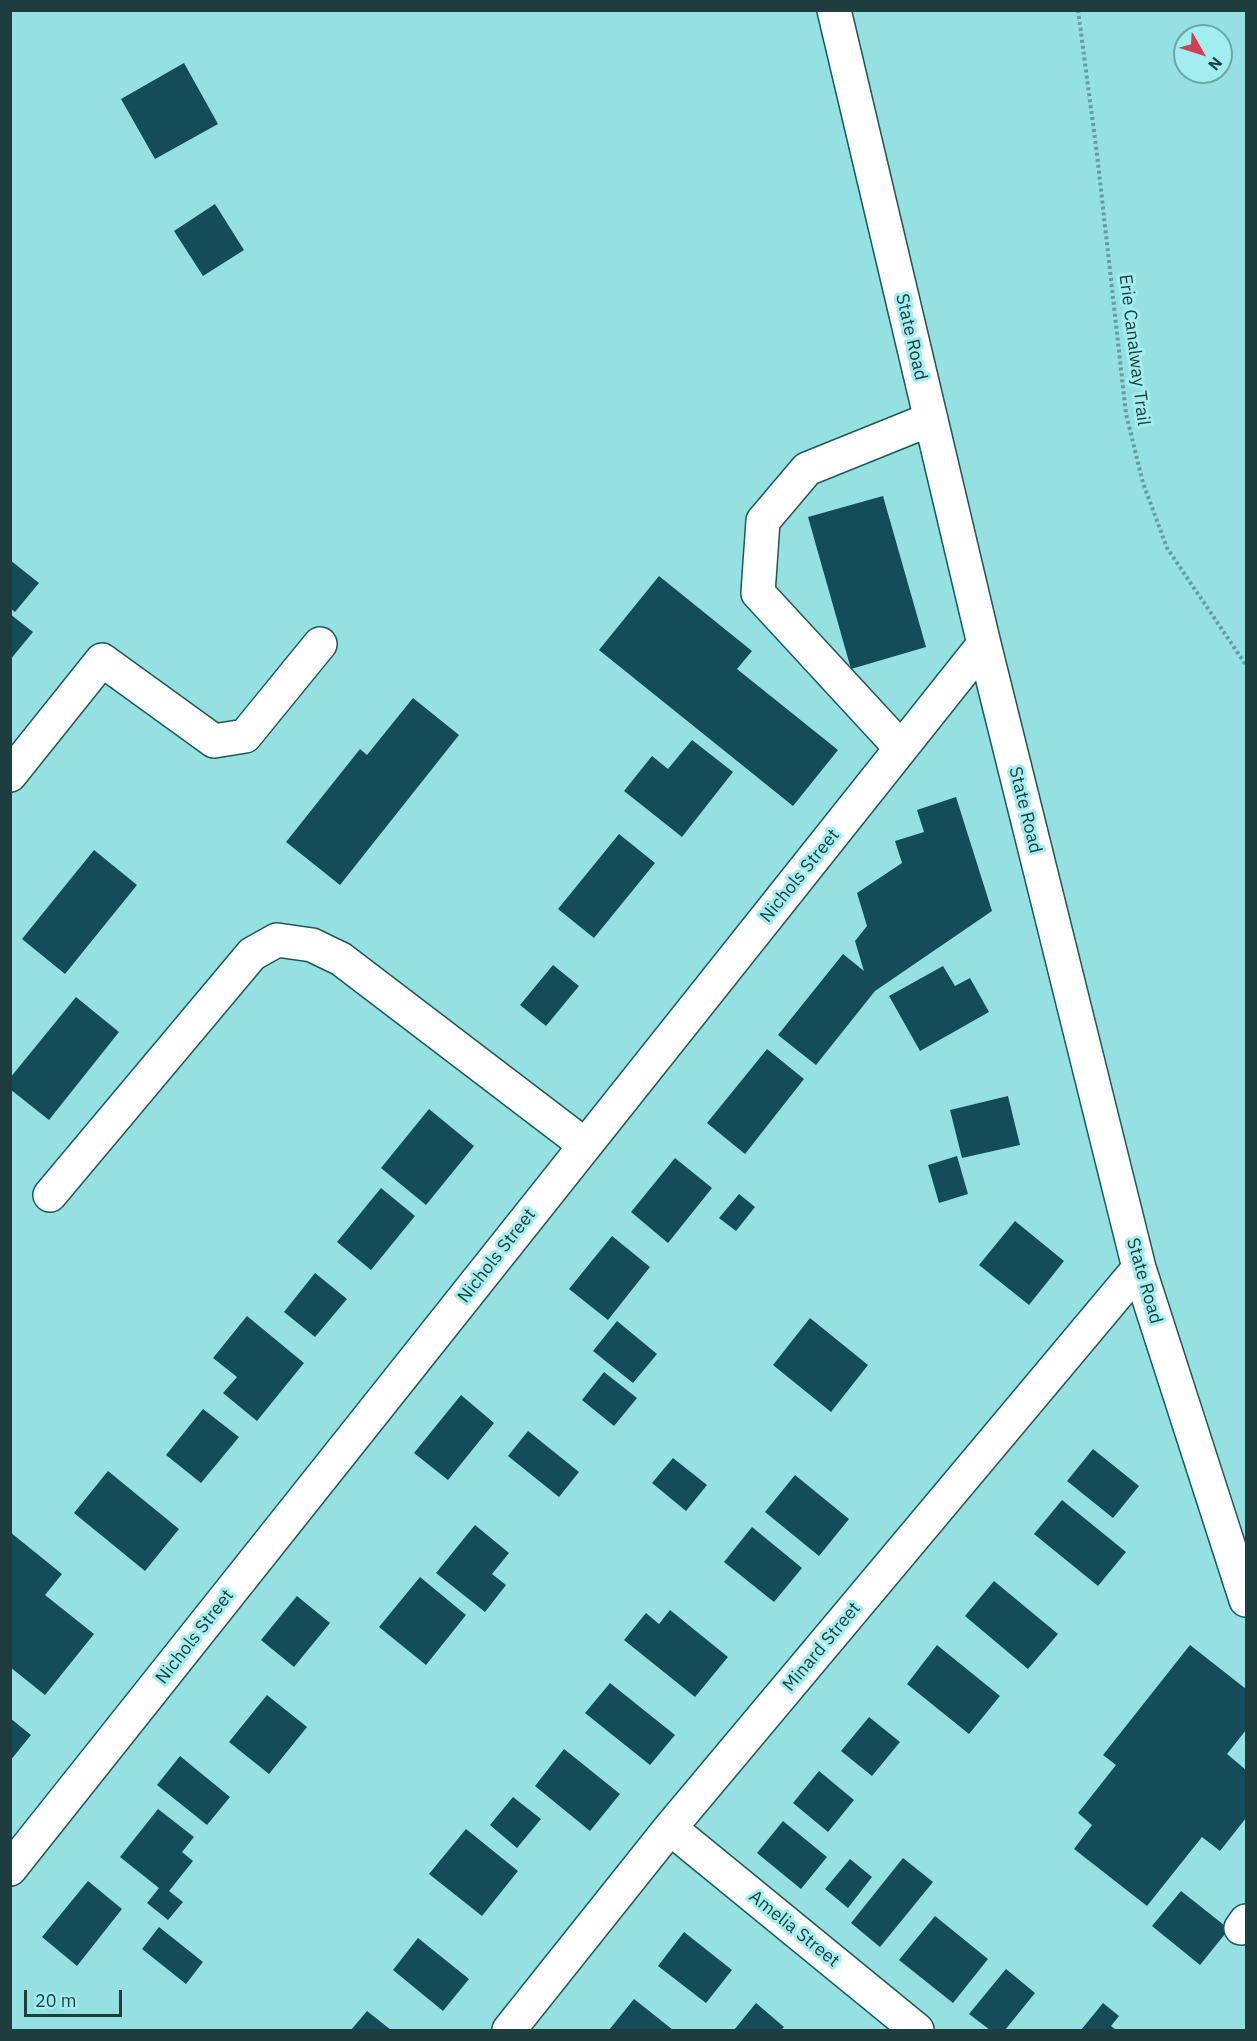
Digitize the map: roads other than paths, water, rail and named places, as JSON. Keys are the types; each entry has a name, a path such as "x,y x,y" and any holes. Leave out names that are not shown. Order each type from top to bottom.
{"street":[{"name":"State Road","path":"834,10 984,644 1139,1268 1246,1600"},
{"path":"901,748 758,593 763,521 807,469 931,419"},
{"path":"10,775 102,660 214,741 245,736 320,644"},
{"name":"Nichols Street","path":"10,1869 984,644"},
{"path":"50,1196 252,954 277,940 312,945 341,959 585,1145"},
{"name":"Minard Street","path":"509,2031 670,1828 1139,1268"},
{"name":"Amelia Street","path":"670,1828 917,2031"}]}
